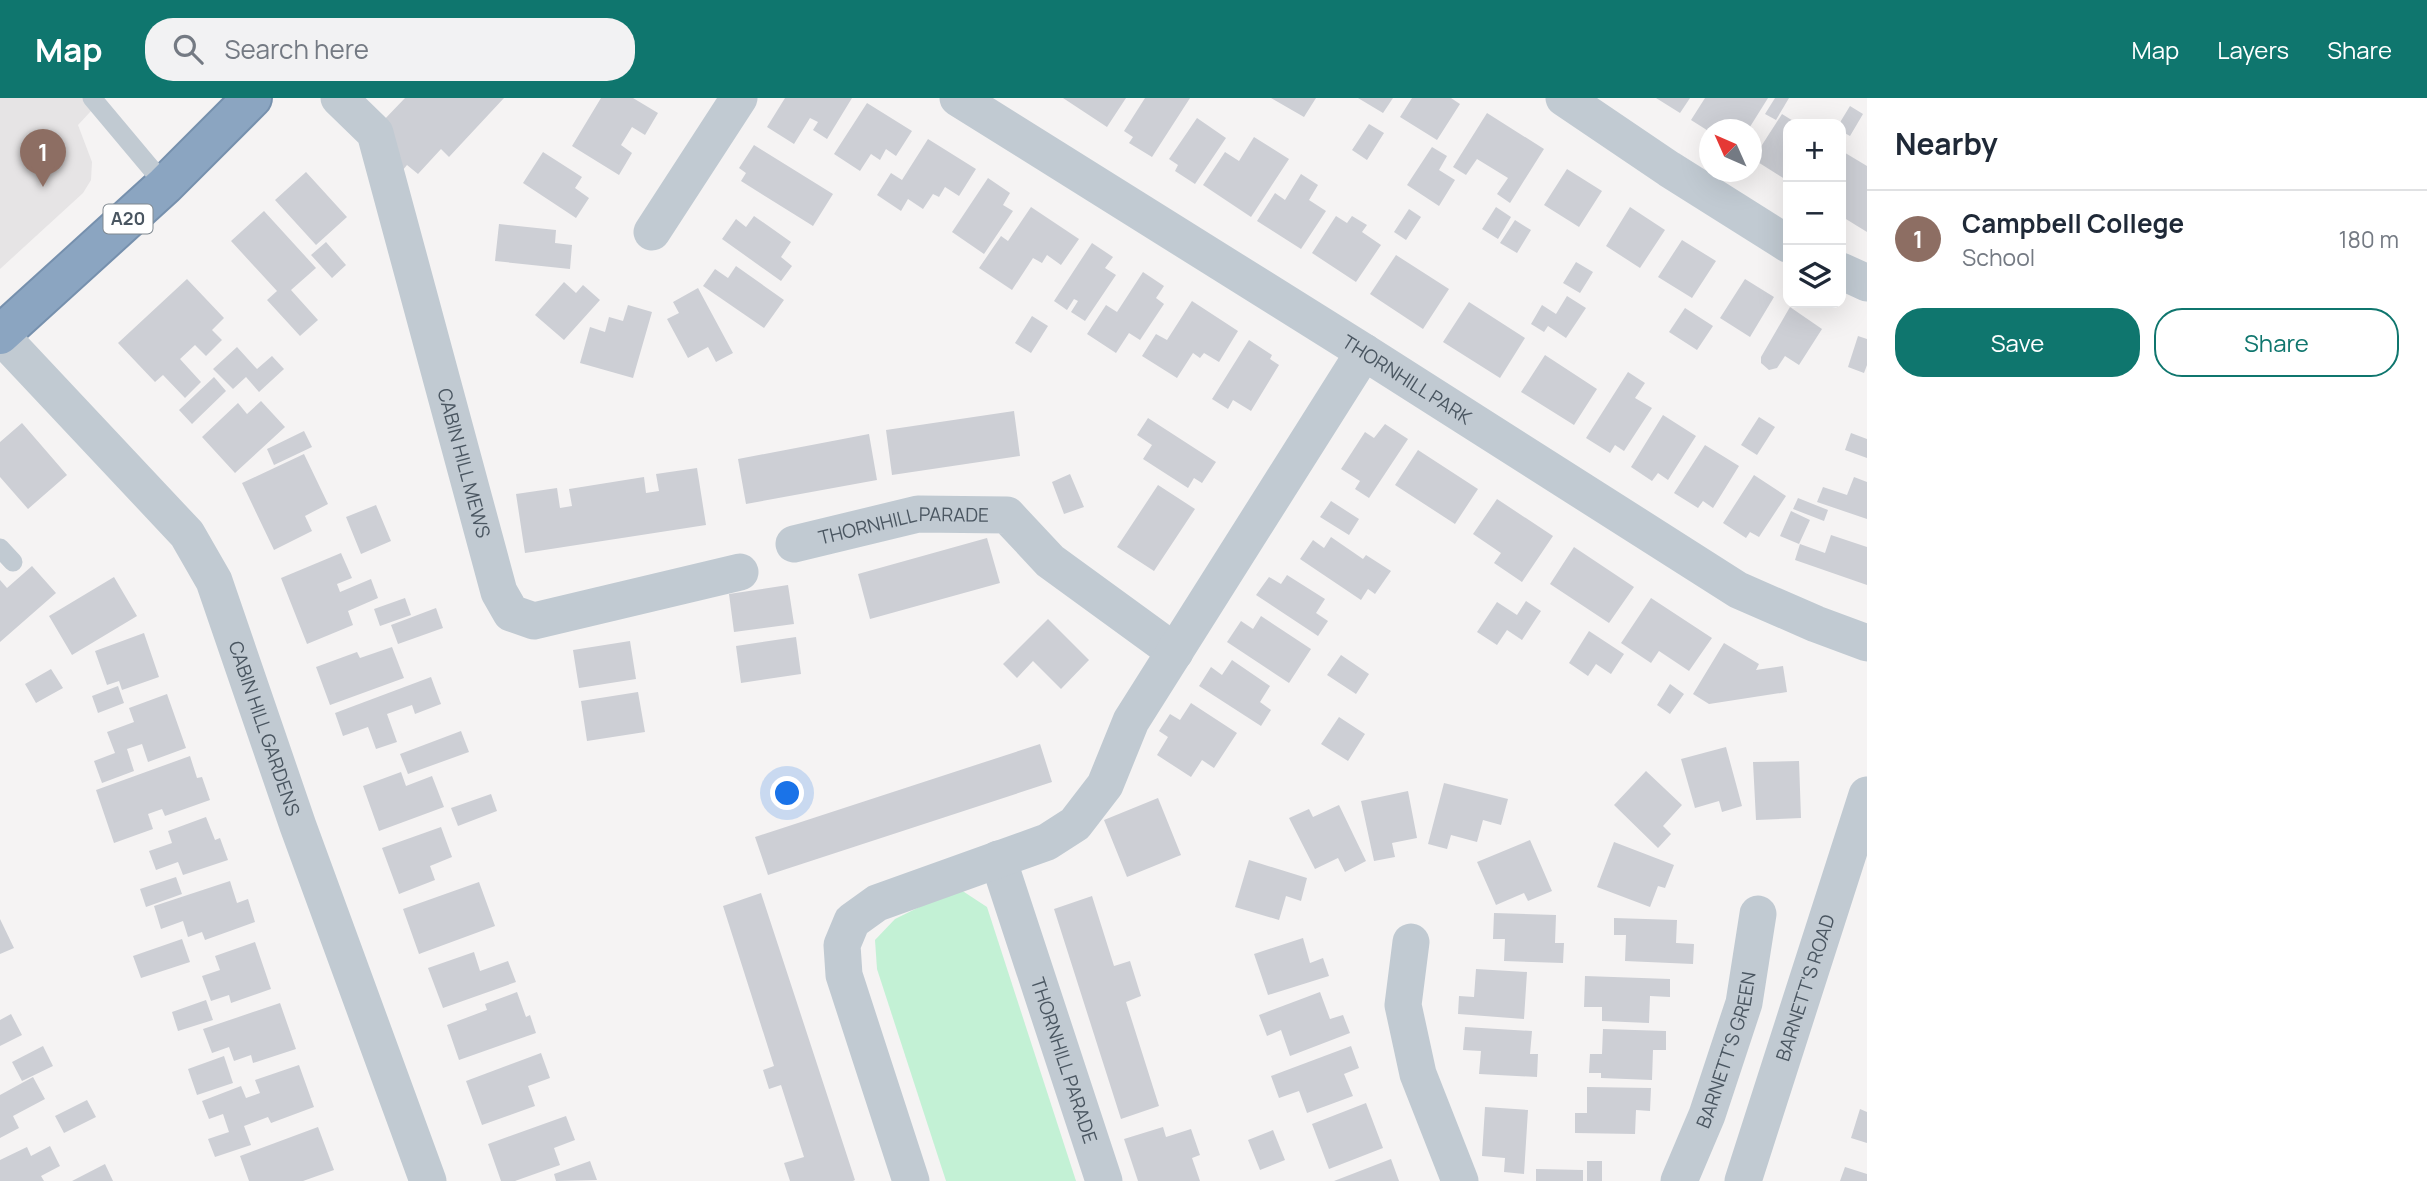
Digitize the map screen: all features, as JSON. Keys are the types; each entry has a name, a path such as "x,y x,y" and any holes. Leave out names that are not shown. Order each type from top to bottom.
{"highway":[{"name":"A20","path":"0,335 165,185 252,98"}],"street":[{"name":"CABIN HILL MEWS","path":"339,98 375,134 499,592 511,613 534,621 740,572"},
{"path":"652,232 739,98"},
{"name":"THORNHILL PARK","path":"958,98 1738,590 1867,643"},
{"path":"1564,98 1669,169 1783,241"},
{"path":"1846,274 1867,284"},
{"name":"CABIN HILL GARDENS","path":"0,335 187,534 214,581 298,826 428,1181"},
{"path":"911,1181 844,975 842,945 852,921 877,903 1047,842 1074,824 1105,785 1131,721 1364,352"},
{"name":"THORNHILL PARADE","path":"794,544 918,514 1007,515 1050,561 1175,652"},
{"name":"BARNETT'S ROAD","path":"1742,1181 1867,795"},
{"name":"THORNHILL PARADE","path":"998,859 1104,1181"},
{"name":"BARNETT'S GREEN","path":"1679,1181 1707,1115 1744,1003 1758,914"},
{"path":"1411,942 1403,1005 1418,1074 1460,1181"}],"lane":[{"path":"92,98 165,185"}],"shaded area":[{"path":"0,98 103,98 78,125 92,162 91,180 83,193 0,269"}],"green space":[{"path":"958,888 987,907 1076,1181 946,1181 877,969 875,940 895,919"}],"building":[{"path":"405,98 504,98 449,157 441,149 418,174 407,165 402,171 381,123"},
{"path":"601,98 633,98 658,113 645,135 632,127 621,145 632,153 619,175 572,146"},
{"path":"785,98 852,98 827,139 813,130 818,122 810,118 794,144 767,127"},
{"path":"1063,98 1126,98 1107,127"},
{"path":"1145,98 1190,98 1152,157 1129,143 1133,137 1124,131"},
{"path":"1271,98 1316,98 1304,117"},
{"path":"1358,98 1393,98 1383,113"},
{"path":"1412,98 1451,98 1460,104 1437,140 1400,117"},
{"path":"1656,98 1690,98 1680,113"},
{"path":"1705,98 1768,98 1755,119 1699,119 1699,125 1691,120"},
{"path":"1775,98 1789,98 1776,120 1765,114"},
{"path":"867,103 912,131 896,156 886,149 880,160 871,154 860,171 834,154"},
{"path":"1850,106 1863,114 1850,136 1846,134 1846,119 1842,119"},
{"path":"1487,113 1544,149 1510,203 1497,194 1508,178 1477,159 1466,175 1453,167"},
{"path":"1782,114 1790,119 1783,119 1783,178 1762,165 1762,145"},
{"path":"1197,118 1226,138 1195,184 1175,171 1178,165 1169,159"},
{"path":"1369,124 1384,133 1367,160 1352,150"},
{"path":"1254,137 1289,159 1251,217 1203,185 1225,152 1239,161"},
{"path":"928,139 976,169 959,196 945,187 939,197 933,194 923,209 908,199 901,211 877,195 891,173 902,180"},
{"path":"754,145 833,194 813,226 741,181 746,173 739,168"},
{"path":"1432,147 1447,156 1439,170 1455,180 1439,206 1407,185"},
{"path":"543,152 582,177 575,188 589,198 576,218 523,183"},
{"path":"1846,153 1867,166 1867,232 1846,219"},
{"path":"1567,169 1602,191 1579,227 1544,205"},
{"path":"306,172 347,217 316,245 275,200"},
{"path":"1301,174 1318,185 1309,200 1326,211 1301,249 1257,221 1275,193 1285,200"},
{"path":"988,178 1010,193 1003,205 1013,211 984,254 952,232"},
{"path":"1031,207 1079,239 1061,265 1047,255 1042,263 1033,258 1012,290 979,268 1001,236 1008,241"},
{"path":"1496,207 1511,217 1498,239 1482,229"},
{"path":"1630,207 1665,230 1640,268 1606,246"},
{"path":"1409,209 1421,217 1406,240 1394,232"},
{"path":"264,211 316,268 291,290 318,320 300,336 267,300 277,291 231,241"},
{"path":"754,216 791,242 781,257 792,266 781,281 722,239 736,219 746,227"},
{"path":"1336,216 1347,223 1352,216 1367,225 1362,232 1381,245 1356,282 1312,253"},
{"path":"1515,220 1531,230 1517,253 1500,243"},
{"path":"499,224 556,230 555,243 572,245 570,269 495,261"},
{"path":"1682,240 1716,261 1692,298 1658,277"},
{"path":"326,242 346,265 332,278 311,255"},
{"path":"1092,243 1113,257 1105,268 1116,275 1085,321 1071,312 1078,301 1074,299 1067,310 1054,301"},
{"path":"1396,255 1449,289 1423,329 1370,294"},
{"path":"1576,262 1593,272 1580,293 1563,283"},
{"path":"736,266 784,300 764,328 703,286 715,269 728,278"},
{"path":"1143,272 1164,286 1156,298 1164,304 1140,340 1129,333 1116,353 1087,334 1106,305 1117,312"},
{"path":"187,279 224,318 212,330 222,340 206,356 195,345 180,359 201,382 185,398 163,375 155,382 118,343"},
{"path":"1745,279 1774,297 1750,337 1720,318"},
{"path":"564,282 576,293 583,285 600,300 564,340 535,315"},
{"path":"698,288 733,353 716,362 708,347 688,358 667,319 679,313 673,302"},
{"path":"1567,296 1586,308 1566,338 1548,326 1544,332 1531,324 1542,305 1556,314"},
{"path":"1192,301 1238,331 1219,362 1204,353 1200,358 1193,353 1177,378 1142,356 1156,334 1167,340"},
{"path":"1469,302 1525,338 1500,378 1443,342"},
{"path":"628,305 652,312 633,378 580,363 590,327 605,332 609,317 623,321"},
{"path":"1685,308 1713,326 1697,350 1669,332"},
{"path":"1789,308 1822,329 1799,365 1785,356 1777,368 1769,370 1761,363 1761,357"},
{"path":"1032,316 1048,326 1031,353 1015,343"},
{"path":"1858,336 1867,339 1867,365 1864,373 1848,367"},
{"path":"1249,340 1272,355 1270,359 1279,365 1251,411 1233,400 1228,409 1212,399"},
{"path":"237,347 257,369 272,356 284,369 259,392 246,377 233,389 213,369"},
{"path":"1545,355 1597,389 1574,425 1521,392"},
{"path":"1628,372 1645,383 1635,398 1652,408 1624,451 1615,445 1610,453 1586,438"},
{"path":"214,377 226,391 192,424 179,410"},
{"path":"261,401 285,427 235,473 202,437 238,403 247,414"},
{"path":"1014,411 1020,456 892,475 886,430"},
{"path":"1663,415 1696,436 1668,480 1658,473 1652,481 1631,467"},
{"path":"1759,417 1775,427 1757,455 1741,445"},
{"path":"1148,418 1216,462 1202,483 1194,478 1188,488 1143,459 1152,445 1137,435"},
{"path":"22,423 67,475 28,509 0,477 0,442"},
{"path":"1385,424 1408,439 1369,498 1355,489 1360,481 1341,469 1365,432 1374,438"},
{"path":"304,431 312,447 274,465 267,449"},
{"path":"1851,433 1867,439 1867,458 1845,450"},
{"path":"869,434 877,480 746,504 738,459"},
{"path":"1705,445 1739,466 1713,508 1703,501 1698,508 1674,493"},
{"path":"1418,450 1478,489 1455,524 1395,485"},
{"path":"304,454 328,504 305,516 312,531 274,550 242,483"},
{"path":"697,468 706,525 525,553 516,494 557,488 560,508 572,506 569,489 644,477 646,493 659,491 656,474"},
{"path":"1070,474 1084,507 1064,514 1052,482"},
{"path":"1754,475 1786,496 1759,537 1750,532 1746,538 1723,523"},
{"path":"1854,477 1867,482 1867,519 1817,502 1823,487 1847,495"},
{"path":"1158,485 1195,509 1154,571 1117,547"},
{"path":"1798,498 1828,510 1824,521 1793,509"},
{"path":"1497,499 1553,536 1522,582 1494,563 1501,553 1473,534"},
{"path":"1331,501 1359,519 1349,535 1320,517"},
{"path":"376,505 391,541 361,554 346,517"},
{"path":"1791,511 1810,520 1799,544 1780,536"},
{"path":"1831,535 1867,547 1867,585 1795,560 1800,544 1825,553"},
{"path":"1331,537 1363,559 1366,555 1391,571 1375,594 1368,589 1361,600 1300,559 1313,540 1324,548"},
{"path":"987,538 1000,583 870,619 858,574"},
{"path":"1574,547 1634,587 1609,623 1550,584"},
{"path":"341,553 352,578 337,584 340,592 371,579 378,598 348,611 353,625 307,644 281,578"},
{"path":"32,566 56,593 0,642 0,580 7,588"},
{"path":"1287,575 1325,599 1316,613 1328,621 1318,636 1256,595 1269,577 1281,584"},
{"path":"114,577 137,616 72,655 49,616"},
{"path":"788,585 794,624 734,632 729,594"},
{"path":"405,598 411,615 380,626 374,609"},
{"path":"1651,598 1712,638 1689,671 1659,651 1651,663 1621,643"},
{"path":"1526,601 1541,611 1522,640 1507,630 1497,645 1477,632 1497,602 1517,615"},
{"path":"436,608 443,628 398,644 391,625"},
{"path":"1261,616 1311,649 1289,683 1227,642 1241,621 1253,629"},
{"path":"1048,619 1089,660 1061,689 1033,661 1017,678 1003,664"},
{"path":"1589,631 1624,654 1611,674 1596,664 1588,676 1569,663"},
{"path":"144,633 159,677 122,690 119,681 107,685 95,651"},
{"path":"796,637 801,674 741,683 736,646"},
{"path":"630,641 636,679 579,688 573,650"},
{"path":"1724,643 1759,664 1756,670 1783,666 1787,692 1709,704 1693,694"},
{"path":"392,647 404,678 330,705 316,667 357,652 360,658"},
{"path":"1341,655 1369,674 1356,694 1327,675"},
{"path":"1232,660 1270,686 1260,702 1271,710 1261,726 1199,686 1211,667 1222,675"},
{"path":"51,669 63,688 36,703 25,684"},
{"path":"431,677 441,704 415,714 412,705 387,714 397,742 376,749 368,727 343,736 335,713"},
{"path":"1670,684 1684,694 1670,714 1657,705"},
{"path":"118,686 124,703 98,713 92,696"},
{"path":"638,692 645,732 587,741 581,701"},
{"path":"167,694 186,748 148,762 142,744 127,749 134,771 102,783 94,761 115,753 107,732 134,722 129,708"},
{"path":"1191,703 1237,733 1214,768 1202,760 1191,777 1157,755 1168,737 1159,731 1170,714 1180,720"},
{"path":"1339,717 1365,734 1348,761 1321,744"},
{"path":"461,731 469,752 408,774 400,754"},
{"path":"1040,744 1052,782 768,875 755,837"},
{"path":"1726,747 1742,806 1722,812 1719,801 1695,808 1681,759"},
{"path":"190,756 197,778 202,777 210,800 165,816 162,809 148,814 153,829 114,843 96,790"},
{"path":"1799,761 1801,818 1756,820 1753,762"},
{"path":"1646,771 1682,805 1663,826 1671,834 1658,848 1614,805"},
{"path":"401,772 406,786 432,776 444,807 379,831 363,786"},
{"path":"1444,783 1508,799 1501,825 1483,820 1477,842 1451,835 1447,849 1428,844"},
{"path":"1408,791 1417,838 1392,843 1395,857 1374,861 1361,801"},
{"path":"491,794 497,811 458,826 451,808"},
{"path":"1158,798 1181,855 1127,877 1104,820"},
{"path":"1339,805 1366,861 1345,872 1338,858 1315,869 1289,818 1309,809 1313,817"},
{"path":"206,817 215,840 220,838 228,860 183,875 178,862 156,870 149,851 172,843 168,831"},
{"path":"441,827 452,857 430,866 435,880 399,894 382,848"},
{"path":"1530,840 1552,891 1528,901 1524,893 1496,905 1477,862"},
{"path":"1614,842 1674,865 1665,888 1658,886 1650,907 1597,887"},
{"path":"1249,860 1307,878 1301,901 1286,896 1279,920 1235,907"},
{"path":"176,877 182,894 146,907 140,889"},
{"path":"230,881 237,903 248,899 255,922 205,940 202,932 188,937 183,921 161,929 154,906"},
{"path":"479,882 495,926 419,954 403,909"},
{"path":"761,893 855,1180 853,1181 790,1181 784,1163 804,1157 781,1085 769,1089 763,1070 774,1066 723,906"},
{"path":"1092,896 1114,966 1130,961 1141,996 1126,1002 1159,1106 1121,1119 1054,909"},
{"path":"1494,913 1556,915 1555,943 1564,943 1563,963 1504,961 1505,939 1493,939"},
{"path":"1614,918 1677,920 1676,943 1694,944 1693,964 1625,961 1626,935 1614,935"},
{"path":"0,919 14,948 0,954"},
{"path":"1303,938 1310,963 1323,958 1329,976 1268,995 1254,954"},
{"path":"182,939 190,962 141,978 133,956"},
{"path":"255,942 271,989 231,1003 229,995 211,1001 202,976 220,970 215,956"},
{"path":"474,952 480,971 508,961 516,982 443,1008 428,968"},
{"path":"1476,969 1527,972 1524,1019 1458,1014 1459,996 1474,997"},
{"path":"1585,976 1670,979 1670,997 1650,996 1649,1023 1602,1021 1602,1007 1584,1007"},
{"path":"517,992 526,1017 530,1015 536,1033 459,1060 447,1025 487,1010 485,1004"},
{"path":"1320,992 1330,1019 1343,1015 1350,1033 1290,1056 1281,1030 1267,1036 1259,1015"},
{"path":"206,1000 213,1020 178,1031 172,1012"},
{"path":"280,1003 296,1049 253,1063 251,1055 234,1061 229,1047 212,1053 203,1029"},
{"path":"11,1014 22,1035 0,1046 0,1020"},
{"path":"1465,1027 1532,1031 1530,1054 1538,1054 1537,1077 1479,1074 1481,1051 1463,1050"},
{"path":"1603,1029 1666,1031 1666,1050 1653,1050 1652,1080 1601,1078 1601,1073 1589,1073 1590,1054 1602,1054"},
{"path":"43,1046 53,1066 22,1081 12,1062"},
{"path":"1351,1046 1359,1068 1344,1074 1353,1096 1307,1113 1299,1091 1279,1098 1271,1076"},
{"path":"541,1053 550,1078 528,1086 535,1106 482,1125 466,1081"},
{"path":"224,1056 233,1083 197,1095 188,1069"},
{"path":"299,1065 314,1107 271,1123 268,1117 244,1126 251,1145 215,1157 208,1139 229,1132 223,1114 209,1119 202,1101 241,1086 246,1098 260,1093 255,1080"},
{"path":"33,1077 45,1099 13,1116 19,1128 0,1138 0,1095"},
{"path":"1587,1087 1651,1088 1650,1111 1636,1110 1635,1134 1575,1133 1575,1113 1587,1113"},
{"path":"87,1100 96,1117 64,1133 55,1116"},
{"path":"1366,1103 1383,1148 1329,1169 1312,1124"},
{"path":"1485,1107 1528,1110 1524,1174 1504,1172 1505,1158 1482,1156"},
{"path":"1860,1109 1867,1112 1867,1143 1851,1138"},
{"path":"566,1116 575,1140 554,1148 560,1165 515,1181 501,1181 488,1144"},
{"path":"318,1127 334,1170 303,1181 249,1181 240,1156"},
{"path":"1163,1127 1166,1137 1191,1129 1200,1155 1192,1158 1200,1181 1138,1181 1124,1139"},
{"path":"1273,1130 1285,1160 1260,1170 1248,1140"},
{"path":"50,1146 60,1166 41,1176 44,1181 0,1181 0,1160 27,1147 31,1156"},
{"path":"1391,1159 1399,1181 1334,1181"},
{"path":"590,1161 597,1180 556,1181 554,1174"},
{"path":"1587,1161 1602,1161 1602,1181 1587,1181"},
{"path":"105,1164 113,1181 72,1181"},
{"path":"1845,1167 1867,1174 1867,1181 1840,1181"},
{"path":"1536,1169 1583,1170 1583,1181 1536,1181"}],"place":[{"name":"Campbell College","path":"43,187"}]}
